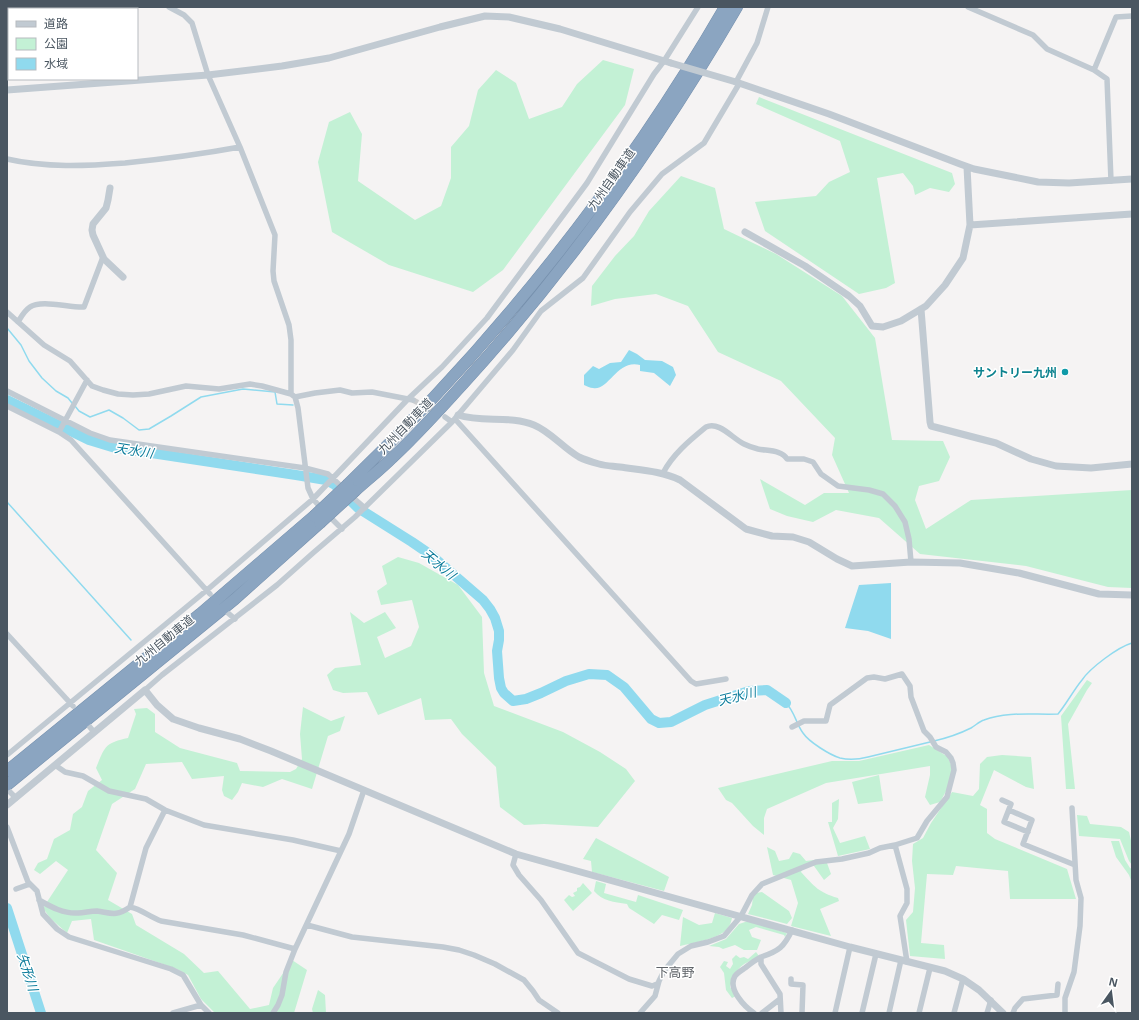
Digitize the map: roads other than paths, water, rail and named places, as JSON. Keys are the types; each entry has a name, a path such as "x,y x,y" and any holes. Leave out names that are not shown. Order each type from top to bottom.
{"highway":[{"name":"九州自動車道","path":"352,488 395,439 482,346 570,239 640,142 701,48 725,7"},
{"name":"九州自動車道","path":"8,788 235,599 352,488 399,452 485,359 533,303 579,245 620,188 710,53 738,7"},
{"name":"九州自動車道","path":"7,771 317,520"}],"street":[{"path":"169,7 184,15 192,23 208,75 240,147 275,235 274,281 288,325 291,340 293,395 298,408 308,488 313,498 342,529"},
{"path":"7,755 209,592 333,479 442,367 487,318 587,183 654,74 668,62 698,7"},
{"path":"7,805 55,765 92,729 145,690 162,675 277,586 365,508 455,419 512,350 540,311 583,278 630,212 662,174 704,144 738,83 756,43 768,7"},
{"path":"971,7 1033,35 1047,49 1094,70 1107,79 1111,181"},
{"path":"7,90 208,75 329,58 485,16 509,17 560,30 738,83 828,114 967,166 1038,182 1069,183 1132,179"},
{"path":"1094,70 1116,17 1132,16"},
{"path":"7,160 21,163 55,166 102,165 195,155 240,147"},
{"path":"745,232 805,266 849,296 860,306 872,326 883,327 901,321 926,306 945,285 963,258 970,225 967,166"},
{"path":"110,188 106,208 93,224 92,230 103,257 123,277"},
{"path":"970,225 1132,214"},
{"path":"18,322 23,313 34,305 42,304 84,307 103,257"},
{"path":"921,309 930,422 932,426 996,443 1031,459 1056,466 1091,468 1132,464"},
{"path":"7,312 44,345 70,361 92,386 118,394 149,394 186,386 219,389 250,384 293,395 340,390 352,393 372,392 410,400"},
{"path":"60,432 87,380"},
{"path":"7,392 90,433 110,440 305,468 328,474 365,508"},
{"path":"7,406 60,432 71,440 209,592"},
{"path":"445,417 455,419 469,418 507,420 533,425 542,429 578,457 602,465 663,473 680,480 738,524 754,532 772,536 793,537 809,542 852,566 911,562 960,563 1019,573 1099,594 1132,595"},
{"path":"455,419 691,681 696,684 726,679"},
{"path":"663,473 667,465 678,452 706,427 710,425 719,427 748,446 781,453 787,459 813,462 821,474 838,486 868,490 883,494 895,506 905,522 909,539 911,562"},
{"path":"228,613 235,619"},
{"path":"7,634 72,704"},
{"path":"640,1013 655,996 657,984 664,971 680,952 691,946 724,936 741,916 752,895 762,884 816,862 842,859 870,853 880,848 917,838 927,821 947,797 954,770 953,763 946,752 936,747 924,731 911,697 910,686 902,674 885,679 874,677 867,678 830,705 826,721 804,721 792,727"},
{"path":"145,690 157,705 174,719 199,728 240,739 516,854 850,947 945,971 963,979 979,990 1003,1013"},
{"path":"55,765 65,772 83,776 110,791 146,799 165,810 204,825 293,840 341,851"},
{"path":"8,788 16,798"},
{"path":"273,1013 282,995 286,972 295,949 341,851 364,790"},
{"path":"1002,800 1011,804 1004,822 1028,832"},
{"path":"1065,1013 1065,998 1074,972 1080,926 1081,898 1076,880 1072,808"},
{"path":"130,908 146,848 165,810"},
{"path":"1009,810 1032,820 1023,844 1075,865"},
{"path":"7,827 28,882 37,891 43,914 57,929 69,937 171,969 183,975 201,1005 209,1013"},
{"path":"889,1013 904,961 900,916 907,903 907,889 895,845"},
{"path":"516,854 513,865 519,876 541,900 578,953 629,980 652,986 657,984"},
{"path":"16,889 30,884"},
{"path":"39,900 53,908 72,913 98,911 111,915 122,913 130,908 136,908 161,921 242,935 295,949"},
{"path":"307,925 352,937 443,947 474,955 495,964 527,982 539,1000 558,1013"},
{"path":"754,1013 745,1007 738,998 734,987 735,976 756,959 777,952 787,941 792,930"},
{"path":"835,1013 850,947"},
{"path":"862,1013 876,954"},
{"path":"761,957 761,964 780,994 781,1013"},
{"path":"919,1013 930,968"},
{"path":"791,979 791,984 802,985 802,1013"},
{"path":"954,1013 963,979"},
{"path":"1013,1013 1015,1008 1023,999 1057,995 1058,984"},
{"path":"762,1013 780,1000"},
{"path":"987,1013 990,1000"},
{"path":"173,1013 201,1005"}],"water":[{"path":"629,350 645,360 662,361 673,367 676,375 670,386 654,373 640,371 640,365 632,364 619,370 599,388 592,388 584,385 584,375 593,366 599,369 610,363 621,362"},
{"path":"891,583 891,639 868,631 845,628 859,585"}],"waterway":[{"path":"7,328 21,345 29,361 42,378 56,391 68,398 72,403"},
{"path":"75,406 79,411 90,417 109,410 139,430 149,429 201,397 243,389 275,392 277,404 293,405"},
{"name":"天水川","path":"7,400 89,440 112,447 326,480 335,485 358,508 431,555 483,600 495,618 499,631 497,651 501,688 513,701 526,699 566,681 589,674 607,675 624,687 651,719 659,723 671,722 705,705 749,691 767,690 786,703"},
{"path":"7,502 131,640"},
{"path":"934,741 962,732 982,721 1002,715 1058,714 1079,684 1091,670 1112,653 1132,643"},
{"path":"786,703 806,737 820,748 840,758 865,758 930,742"},
{"name":"矢形川","path":"7,908 41,1013"}],"tunnel":[{"path":"413,400 437,413"}],"place":[{"name":"サントリー九州","path":"1065,372"}],"district":[{"name":"下高野","path":"675,972"}]}
